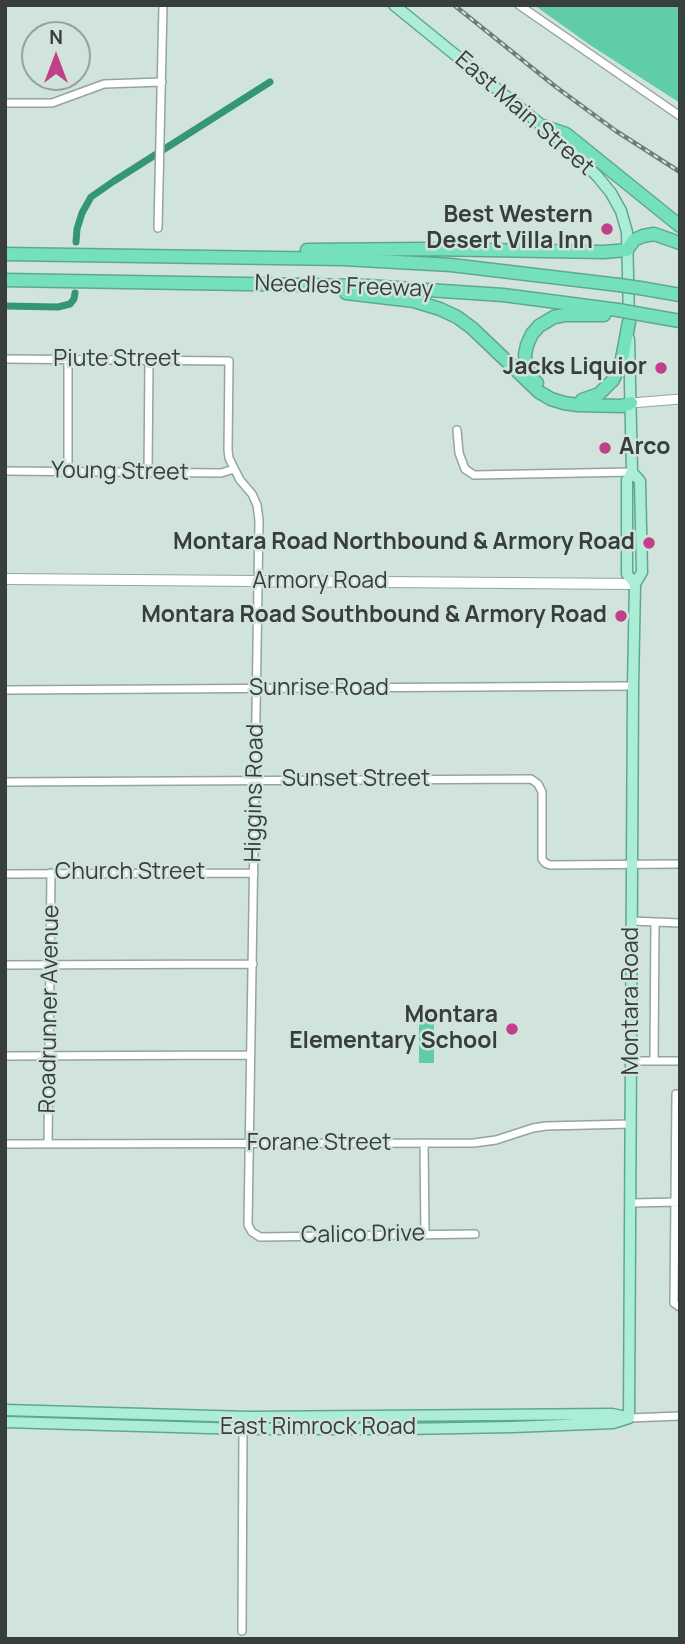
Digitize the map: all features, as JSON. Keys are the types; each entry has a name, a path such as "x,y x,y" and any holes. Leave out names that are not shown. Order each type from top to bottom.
{"highway":[{"path":"543,126 566,134 680,226"},
{"path":"178,256 313,250 604,252 627,250 634,240 654,234 680,243"},
{"name":"Needles Freeway","path":"5,254 294,257 392,262 510,271 680,295"},
{"name":"Needles Freeway","path":"5,280 367,286 440,290 516,297 680,323"},
{"path":"231,283 370,295 428,304 457,317 472,328 539,392 551,399 578,405 622,406 631,403"},
{"path":"582,400 599,394 613,380 622,359 629,316 578,314 554,317 539,326 527,345 526,366 531,377 559,396 582,400 631,403"}],"main road":[{"name":"East Main Street","path":"394,5 572,150 611,193 621,211 627,232 631,403"},
{"name":"Montara Road","path":"629,1418 633,686 635,584 642,572 640,481 632,472 631,403"},
{"name":"Armory Road","path":"5,579 635,584"},
{"name":"East Rimrock Road","path":"5,1410 248,1417 612,1414 629,1418"},
{"name":"East Rimrock Road","path":"5,1422 243,1429 513,1427 613,1423 629,1418"}],"street":[{"path":"158,228 163,5"},
{"path":"519,5 680,116"},
{"path":"5,103 51,103 104,84 162,82"},
{"name":"Piute Street","path":"5,359 229,361"},
{"path":"68,360 68,472"},
{"path":"148,472 149,360"},
{"name":"Higgins Road","path":"229,361 228,450 234,469 257,505 259,520 248,1225 252,1232"},
{"path":"631,403 680,399"},
{"path":"457,430 459,453 465,469 474,475 632,472"},
{"name":"Young Street","path":"5,471 221,473 234,469"},
{"name":"Sunrise Road","path":"5,690 633,686"},
{"name":"Sunset Street","path":"5,782 531,779 538,783 542,792 542,859 545,863 632,864"},
{"path":"632,864 680,864"},
{"name":"Church Street","path":"5,873 254,873"},
{"name":"Roadrunner Avenue","path":"48,1144 51,873"},
{"path":"632,922 680,923"},
{"path":"654,1061 655,922"},
{"path":"5,965 253,964"},
{"path":"5,1056 251,1055"},
{"path":"631,1061 680,1061"},
{"path":"680,1094 676,1094 678,1202 674,1303 680,1307"},
{"name":"Forane Street","path":"5,1144 474,1143 496,1140 546,1126 631,1124"},
{"path":"424,1143 425,1234"},
{"path":"631,1203 678,1202"},
{"name":"Calico Drive","path":"252,1232 260,1237 475,1234"},
{"name":"East Rimrock Road","path":"629,1418 680,1416"},
{"path":"242,1631 243,1429"}],"green space":[{"path":"534,5 680,5 680,103 590,45"},
{"path":"419,1013 434,1013 434,1063 419,1063"}],"waterway":[{"path":"76,242 82,213 91,197 270,82"},
{"path":"5,306 58,307 70,304 75,293"}],"railway":[{"path":"454,5 556,87 616,131 680,172"}],"place":[{"name":"Best Western Desert Villa Inn","path":"607,229"},
{"name":"Jacks Liquior","path":"661,368"},
{"name":"Arco","path":"605,448"},
{"name":"Montara Road Northbound & Armory Road","path":"649,543"},
{"name":"Montara Road Southbound & Armory Road","path":"621,616"},
{"name":"Montara Elementary School","path":"512,1029"}]}
